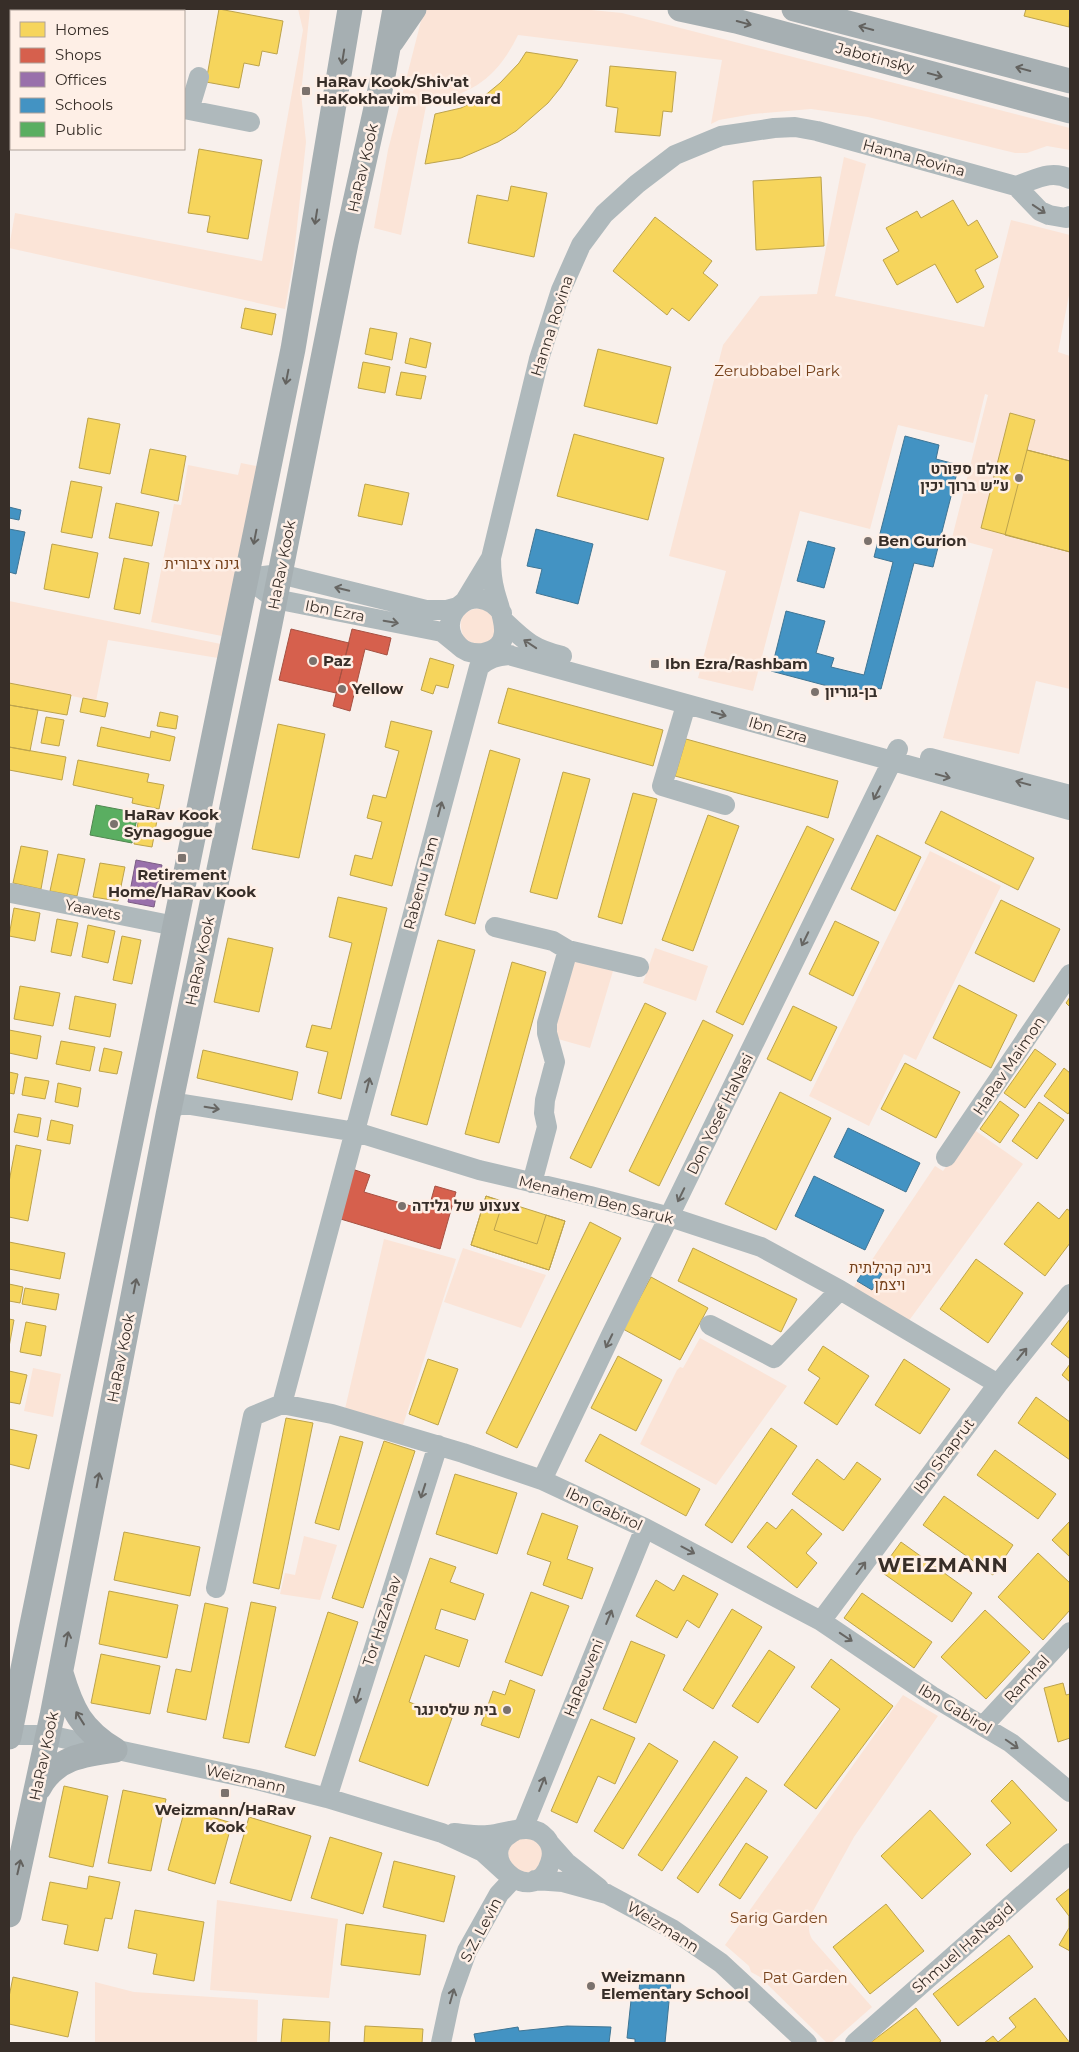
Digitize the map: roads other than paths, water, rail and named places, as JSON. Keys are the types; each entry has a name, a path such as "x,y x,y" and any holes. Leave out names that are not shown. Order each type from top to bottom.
{"main road":[{"name":"HaRav Kook","path":"9,1914 48,1735 168,1115 275,600 346,243 390,45 395,9"},
{"path":"390,45 414,9"},
{"name":"Jabotinsky","path":"680,9 746,24 1070,111"},
{"name":"Jabotinsky","path":"794,9 1070,81"},
{"name":"HaRav Kook","path":"9,1736 12,1709 176,926 300,310 346,15"},
{"path":"9,1652 15,1639 49,1534"},
{"path":"60,1672 70,1702 87,1729 97,1739 115,1750"},
{"path":"35,1796 49,1773 62,1763 79,1755 115,1750"}],"street":[{"path":"199,77 189,110 250,122"},
{"name":"Hanna Rovina","path":"461,604 490,558 539,359 561,290 582,245 604,214 636,184 675,155 721,136 774,128 795,128 817,131 1016,186"},
{"path":"1070,179 1060,174 1049,174 1016,186 1040,212 1049,216 1066,218 1070,216"},
{"name":"Hanna Rovina","path":"490,558 494,586 504,618"},
{"name":"Ibn Ezra","path":"247,578 280,574 426,610 447,610 461,604"},
{"name":"Ibn Ezra","path":"247,578 275,600 442,632 460,647"},
{"path":"482,598 490,601 504,618 504,632 501,640 495,648 486,652 477,654 468,652 453,639 450,631 450,622 461,604 482,598"},
{"name":"Ibn Ezra","path":"504,618 523,639 540,650 1070,810"},
{"name":"Ibn Ezra","path":"486,652 510,655 686,705 896,756 1070,795"},
{"name":"Rabenu Tam","path":"282,1404 479,668 485,661 494,657 510,655"},
{"path":"686,705 662,786 725,806"},
{"name":"Don Yosef HaNasi","path":"542,1480 896,756"},
{"name":"Yaavets","path":"10,893 176,926"},
{"path":"495,927 552,941 568,950 640,966"},
{"path":"532,1184 547,1127 544,1113 545,1100 555,1062 547,1033 547,1023 568,950"},
{"name":"HaRav Maimon","path":"946,1157 1070,974"},
{"name":"Menahem Ben Saruk","path":"168,1115 173,1107 184,1104 356,1132 479,1170 532,1184 590,1196 670,1218 761,1247 840,1290 998,1384"},
{"path":"710,1324 774,1358 840,1290"},
{"name":"Ibn Shaprut","path":"821,1621 998,1384 1070,1294"},
{"path":"216,1588 253,1416 282,1404"},
{"name":"Ibn Gabirol","path":"282,1404 332,1414 438,1445 542,1480 645,1528 821,1621 932,1696 1012,1743 1070,1792"},
{"name":"Tor HaZahav","path":"326,1798 438,1445"},
{"name":"HaReuveni","path":"521,1829 645,1528"},
{"name":"Ramhal","path":"983,1726 1070,1632"},
{"name":"Weizmann","path":"12,1709 48,1735"},
{"name":"Weizmann","path":"9,1736 48,1735 257,1780 326,1798 442,1833 483,1852 509,1876"},
{"path":"521,1829 532,1829 539,1832 550,1844 552,1853 548,1869 535,1880 527,1882 509,1876 500,1864 500,1846 511,1833 521,1829"},
{"name":"Weizmann","path":"442,1833 488,1835 521,1829"},
{"name":"Weizmann","path":"550,1844 566,1862 607,1894 672,1929 721,1963 806,2043"},
{"name":"Shmuel HaNagid","path":"855,2043 1070,1853"},
{"name":"S.Z. Levin","path":"441,2043 451,1996 467,1951 509,1876"},
{"name":"Weizmann","path":"535,1880 563,1882 607,1894"}],"place":[{"name":"HaRav Kook/Shiv'at HaKokhavim Boulevard","path":"306,91"},
{"name":"אולם ספורט ע״ש ברוך יכין","path":"1019,478"},
{"name":"Ben Gurion","path":"868,541"},
{"name":"Paz","path":"313,661"},
{"name":"Ibn Ezra/Rashbam","path":"655,664"},
{"name":"Yellow","path":"342,689"},
{"name":"בן-גוריון","path":"815,692"},
{"name":"HaRav Kook Synagogue","path":"114,824"},
{"name":"Retirement Home/HaRav Kook","path":"182,858"},
{"name":"צעצוע של גלידה","path":"402,1206"},
{"name":"בית שלסינגר","path":"507,1710"},
{"name":"Weizmann/HaRav Kook","path":"225,1793"},
{"name":"Weizmann Elementary School","path":"591,1986"}],"district":[{"name":"WEIZMANN","path":"943,1565"}],"park label":[{"name":"Zerubbabel Park","path":"777,371"},
{"name":"גינה ציבורית","path":"202,564"},
{"name":"גינה קהילתית ויצמן","path":"890,1276"},
{"name":"Sarig Garden","path":"779,1918"},
{"name":"Pat Garden","path":"805,1978"}]}
